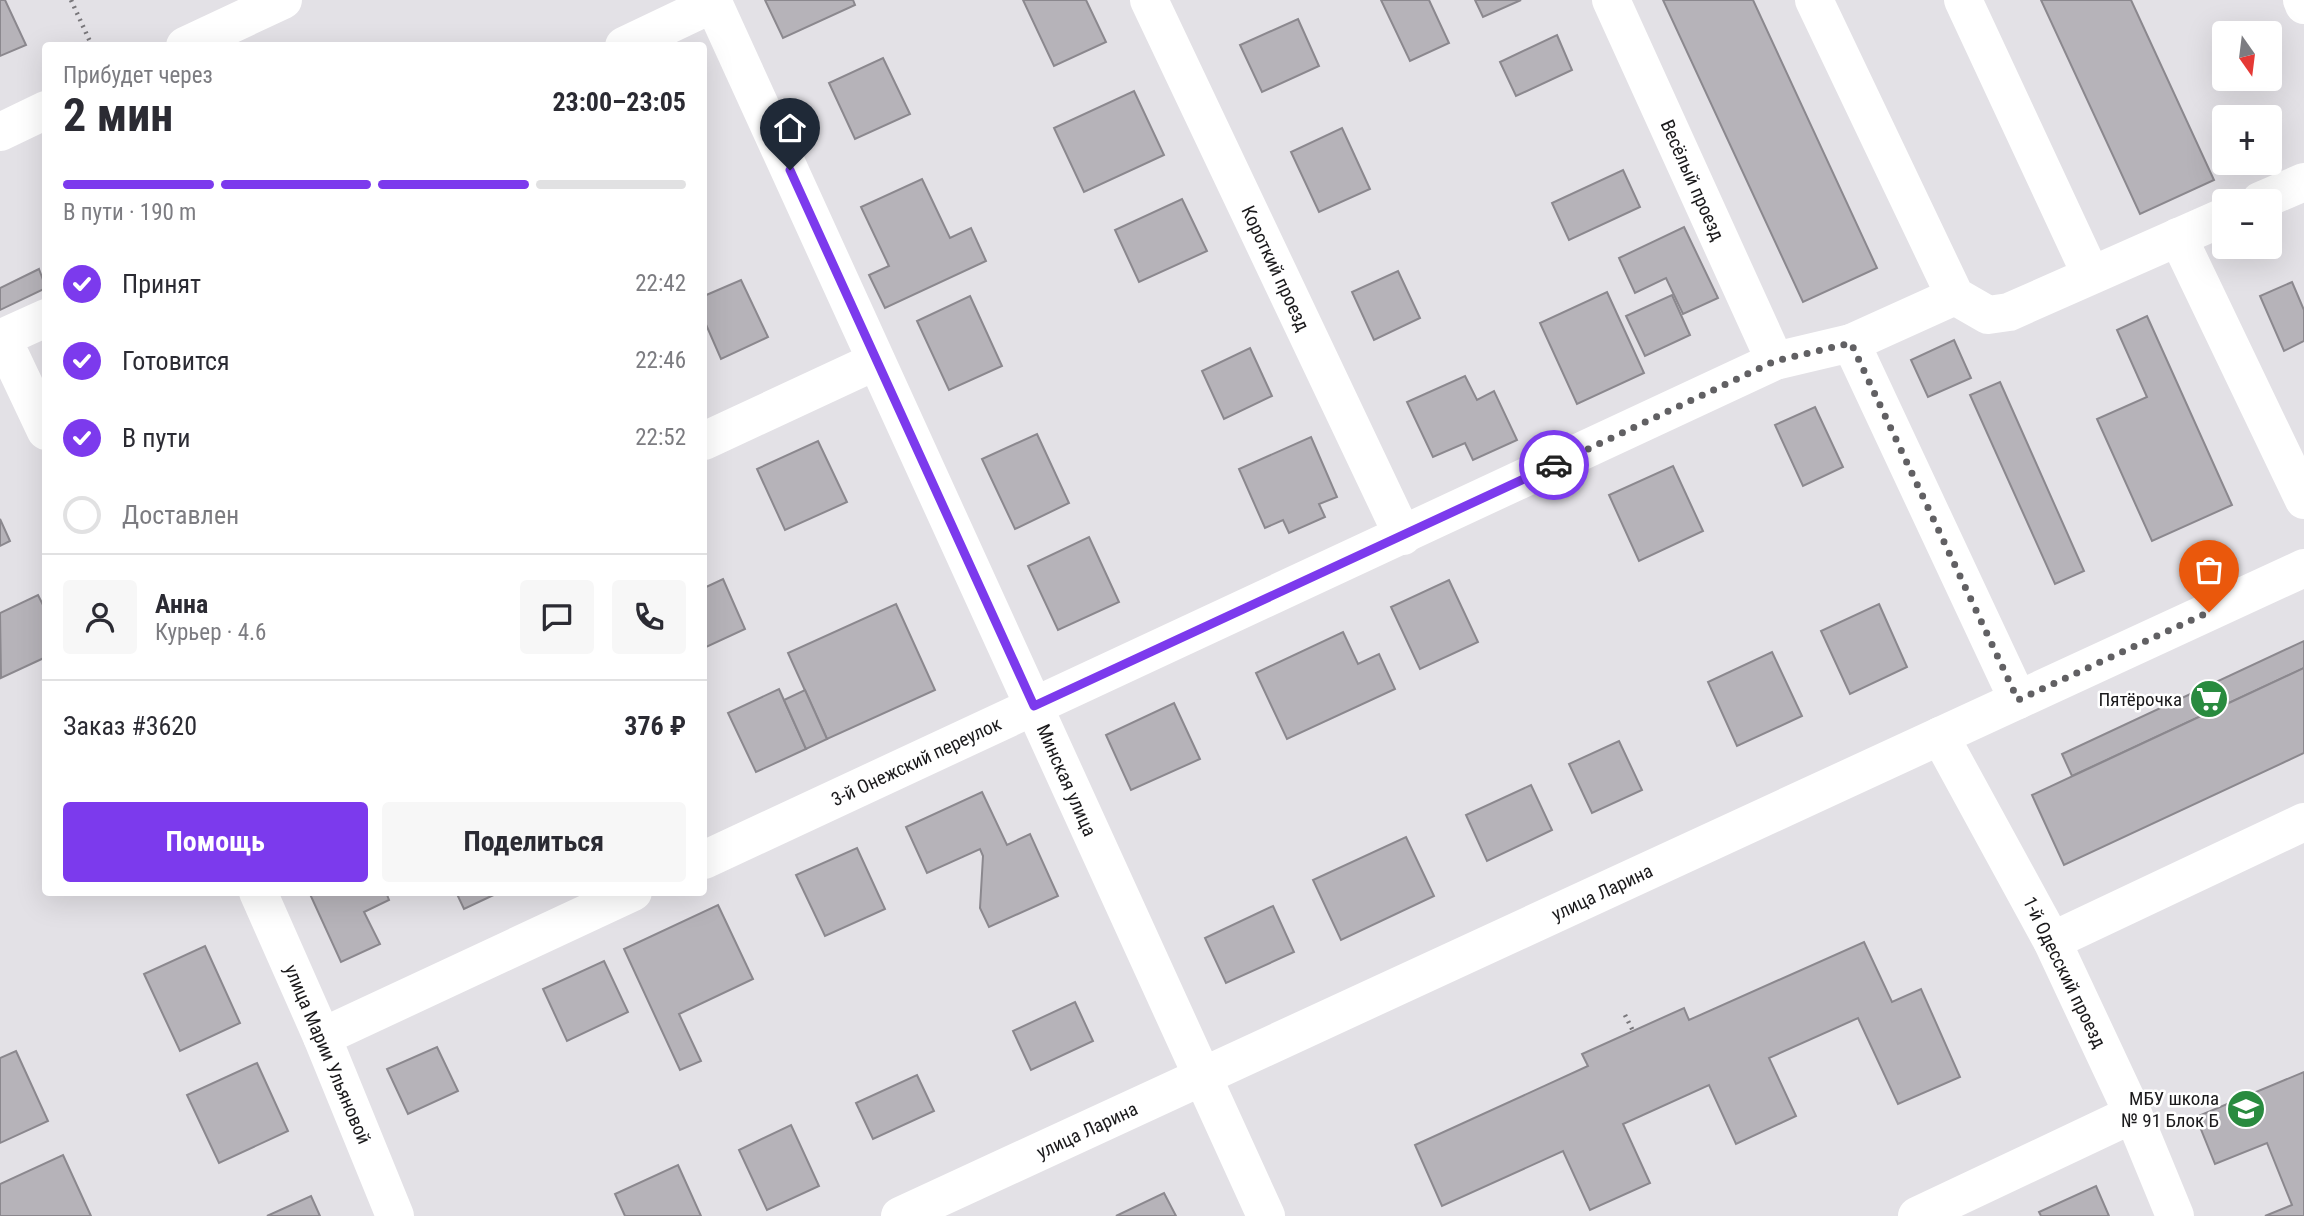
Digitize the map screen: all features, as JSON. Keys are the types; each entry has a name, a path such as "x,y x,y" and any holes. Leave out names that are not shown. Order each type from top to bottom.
{"street":[{"path":"194,42 283,0"},
{"name":"Короткий проезд","path":"1149,0 1403,536"},
{"name":"Весёлый проезд","path":"1611,0 1775,361"},
{"path":"1814,0 1955,296 1988,315 2091,275 2212,222"},
{"path":"1963,0 2091,275"},
{"path":"632,42 713,2"},
{"name":"Минская улица","path":"713,2 1266,1216"},
{"path":"0,132 42,112"},
{"path":"2282,192 2304,182"},
{"path":"2178,237 2304,500"},
{"name":"3-й Онежский переулок","path":"707,859 1775,361 1851,343 1955,296"},
{"path":"42,320 2,338 42,423"},
{"path":"1851,343 2018,700"},
{"path":"707,440 876,360"},
{"name":"улица Ларина","path":"900,1216 2304,568"},
{"name":"1-й Одесский проезд","path":"1940,736 2052,941 2133,1114 2175,1216"},
{"path":"2052,941 2304,822"},
{"name":"улица Марии Ульяновой","path":"260,896 396,1216"},
{"path":"322,1037 624,896"},
{"path":"1917,1216 2133,1114"}],"path":[{"path":"71,0 90,42"},
{"path":"1625,1015 1633,1031"}],"building":[{"path":"0,0 5,0 26,45 0,56"},
{"path":"765,0 853,0 855,5 783,38"},
{"path":"1023,0 1086,0 1106,42 1054,66"},
{"path":"1381,0 1429,0 1449,43 1410,61"},
{"path":"1475,0 1521,0 1483,17"},
{"path":"1663,0 1753,0 1877,268 1803,302"},
{"path":"2041,0 2131,0 2214,180 2140,214"},
{"path":"1298,19 1319,66 1262,92 1240,45"},
{"path":"1557,35 1572,70 1516,96 1500,62"},
{"path":"883,58 910,114 855,139 829,83"},
{"path":"1134,91 1164,155 1084,192 1054,128"},
{"path":"1342,128 1370,189 1319,212 1291,152"},
{"path":"1623,170 1640,207 1569,240 1552,203"},
{"path":"922,179 950,238 971,228 986,261 885,308 869,275 889,266 861,207"},
{"path":"1182,199 1207,251 1139,282 1115,230"},
{"path":"1684,227 1718,298 1683,314 1666,278 1635,293 1619,258"},
{"path":"39,269 42,290 0,310 0,288"},
{"path":"1398,271 1420,318 1374,340 1352,292"},
{"path":"741,280 768,337 721,359 707,327 707,295"},
{"path":"2292,282 2304,310 2304,341 2284,351 2260,296"},
{"path":"1607,292 1644,373 1577,404 1540,323"},
{"path":"1672,295 1690,335 1645,356 1626,316"},
{"path":"970,296 1002,366 949,390 917,321"},
{"path":"2147,316 2232,505 2152,541 2097,419 2147,397 2117,330"},
{"path":"1954,340 1971,378 1928,397 1911,360"},
{"path":"1250,348 1272,396 1224,419 1202,371"},
{"path":"1465,376 1477,400 1494,391 1517,440 1473,460 1465,443 1433,457 1407,402"},
{"path":"2000,382 2084,571 2055,584 1970,395"},
{"path":"1815,407 1843,467 1803,486 1775,425"},
{"path":"1037,434 1069,503 1015,529 982,459"},
{"path":"1311,437 1337,497 1319,504 1325,517 1289,533 1283,520 1265,528 1239,469"},
{"path":"818,441 847,502 785,530 757,469"},
{"path":"1673,466 1703,531 1639,561 1609,495"},
{"path":"0,519 10,541 0,546"},
{"path":"1089,537 1119,602 1058,630 1028,566"},
{"path":"723,579 745,629 707,647 707,587"},
{"path":"1449,580 1478,642 1420,669 1391,607"},
{"path":"38,595 42,603 42,659 1,678 0,613"},
{"path":"896,604 935,690 827,739 788,653"},
{"path":"1879,604 1907,667 1850,694 1821,631"},
{"path":"1343,632 1358,664 1379,654 1395,689 1287,739 1256,673"},
{"path":"2304,641 2304,668 2072,776 2062,754"},
{"path":"1772,652 1802,716 1737,746 1708,682"},
{"path":"2304,668 2304,753 2064,865 2032,795"},
{"path":"779,689 806,749 756,772 728,713"},
{"path":"805,690 827,739 806,749 784,700"},
{"path":"1174,703 1200,759 1131,790 1106,735"},
{"path":"1619,741 1642,790 1592,813 1569,764"},
{"path":"1531,785 1552,830 1487,861 1466,815"},
{"path":"982,792 1007,845 1030,834 1058,896 989,927 980,908 983,856 980,849 927,873 906,827"},
{"path":"1406,837 1434,896 1341,940 1313,880"},
{"path":"857,848 885,909 825,936 796,875"},
{"path":"311,896 388,896 389,900 364,912 380,944 341,962"},
{"path":"458,896 492,896 464,909"},
{"path":"718,905 753,979 679,1014 701,1061 680,1070 624,949"},
{"path":"1273,906 1294,952 1226,983 1205,938"},
{"path":"1864,942 1892,1002 1921,989 1960,1077 1898,1104 1858,1018 1769,1058 1796,1116 1736,1144 1709,1085 1623,1124 1650,1183 1590,1210 1563,1151 1442,1206 1415,1145 1588,1066 1582,1054 1684,1008 1689,1020"},
{"path":"205,946 240,1023 180,1051 144,974"},
{"path":"604,961 628,1012 567,1041 543,989"},
{"path":"1075,1002 1093,1041 1031,1070 1013,1031"},
{"path":"437,1047 458,1091 408,1114 387,1069"},
{"path":"16,1051 48,1121 0,1143 0,1058"},
{"path":"257,1063 288,1131 219,1163 187,1095"},
{"path":"2304,1072 2304,1216 2265,1216 2292,1205 2267,1143 2215,1164 2196,1117"},
{"path":"917,1075 934,1111 873,1139 856,1103"},
{"path":"791,1125 819,1186 767,1210 739,1150"},
{"path":"63,1155 91,1216 0,1216 0,1184"},
{"path":"678,1165 701,1216 625,1216 615,1194"},
{"path":"2096,1186 2109,1216 2041,1216 2039,1212"},
{"path":"1164,1193 1176,1216 1116,1216"},
{"path":"311,1196 320,1216 267,1216"}],"way so far":[{"path":"1554,465 1775,361 1851,343 2018,700 2209,612"}],"place":[{"name":"Пятёрочка","path":"2209,699"},
{"name":"МБУ школа № 91 Блок Б","path":"2246,1109"}],"route":[{"path":"790,170 1034,706 1554,465"}]}
